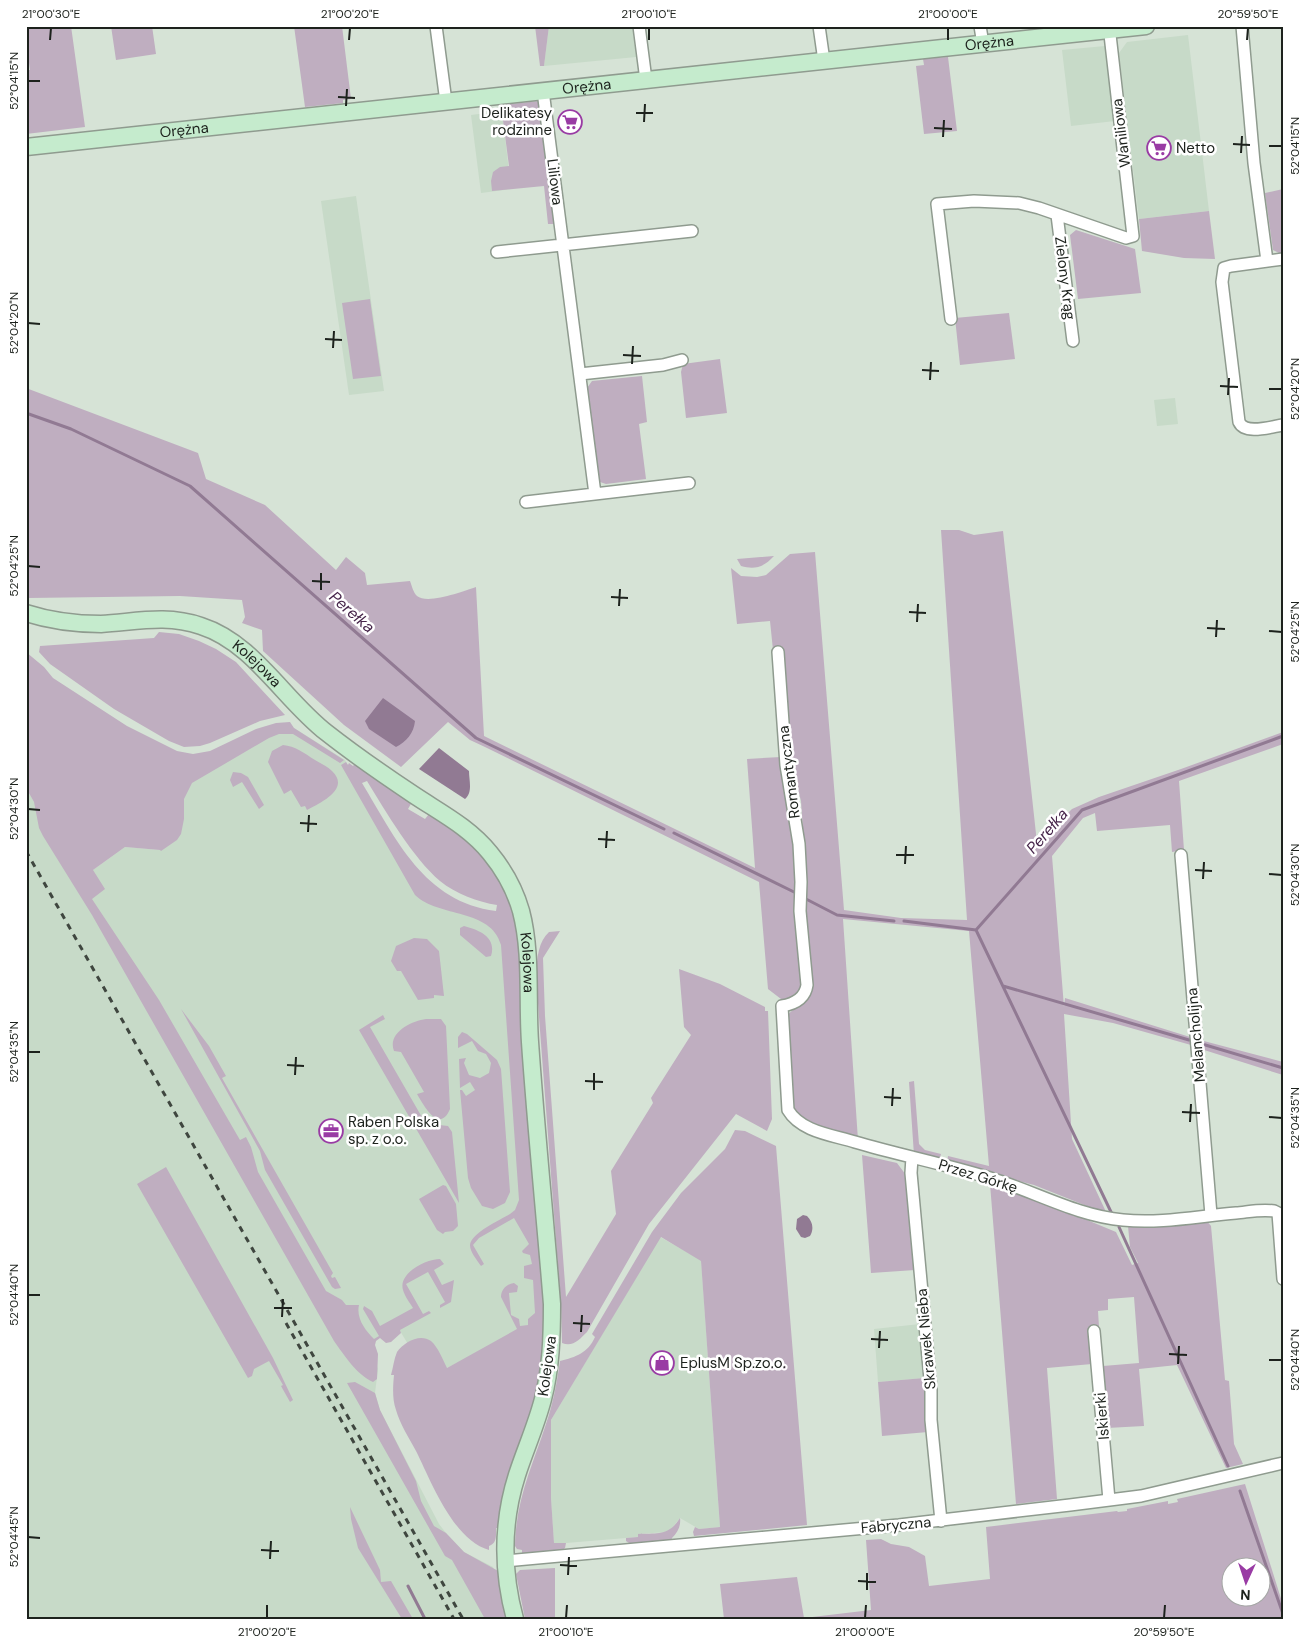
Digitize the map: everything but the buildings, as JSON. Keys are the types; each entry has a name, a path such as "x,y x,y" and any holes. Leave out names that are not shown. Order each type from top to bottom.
{"street":[{"path":"436,26 446,102"},
{"path":"639,26 646,80"},
{"path":"819,26 824,61"},
{"path":"980,26 983,44"},
{"name":"Orężna","path":"26,148 983,44 1109,28 1146,26"},
{"path":"1242,26 1254,163 1267,261"},
{"name":"Waniliowa","path":"1057,215 1126,238 1133,236 1109,28"},
{"name":"Liliowa","path":"543,91 595,494"},
{"path":"951,319 937,204 974,201 1010,202 1039,208 1057,215"},
{"name":"Zielony Krąg","path":"1057,215 1073,341"},
{"path":"497,252 692,231"},
{"path":"1283,259 1224,268 1222,282 1238,417 1241,426 1246,429 1283,425"},
{"path":"580,374 662,365 682,360"},
{"path":"526,502 689,483"},
{"name":"Kolejowa","path":"26,613 42,618 77,624 170,619 201,626 220,634 245,651 299,709 328,734 381,773 471,833 490,853 510,882 521,913 526,936 530,1040 551,1295 552,1330 549,1368 543,1398 512,1490 506,1524 506,1578 515,1619"},
{"name":"Romantyczna","path":"778,652 786,764 799,844 800,910 807,985 803,996 793,1004 782,1006"},
{"name":"Melancholijna","path":"1180,855 1211,1215"},
{"name":"Przez Górkę","path":"782,1006 788,1110 793,1118 801,1124 890,1153 992,1178 1066,1206 1110,1219 1141,1221 1268,1210 1278,1213 1283,1279"},
{"name":"Skrawek Nieba","path":"912,1157 912,1183 941,1521"},
{"name":"Iskierki","path":"1094,1331 1109,1500"},
{"name":"Fabryczna","path":"505,1561 941,1521 1141,1496 1283,1463"}],"shaded area":[{"path":"26,26 71,26 85,127 26,134 26,70 30,70"},
{"path":"111,26 152,26 156,54 116,60"},
{"path":"294,26 342,26 351,99 343,100 343,103 305,107"},
{"path":"535,26 549,26 544,66 540,66"},
{"path":"549,26 632,26 636,57 544,66"},
{"path":"1188,35 1209,211 1139,219 1119,53 1127,42"},
{"path":"1105,46 1115,121 1071,126 1062,50"},
{"path":"948,57 957,131 924,134 916,66 924,65 923,59"},
{"path":"539,101 556,224 548,224 544,186 492,191 491,181 493,172 500,167 509,166 501,105"},
{"path":"502,111 511,189 481,193 471,115"},
{"path":"1283,189 1283,255 1273,250 1265,193"},
{"path":"356,196 384,391 349,395 321,201"},
{"path":"1209,211 1215,259 1184,258 1142,251 1139,219"},
{"path":"1076,230 1135,249 1141,293 1078,299 1070,235"},
{"path":"370,299 381,376 353,379 342,303"},
{"path":"1009,313 1015,359 960,365 955,318"},
{"path":"720,359 727,413 686,418 681,372 683,364"},
{"path":"642,376 647,422 639,424 646,479 606,484 600,482 597,474 587,388 592,381"},
{"path":"26,388 198,453 206,479 265,505 336,570 346,557 365,573 367,585 410,581 417,596 429,599 476,587 484,736 755,868 747,759 781,757 795,849 796,901 802,994 791,1001 781,999 768,989 759,882 470,740 448,722 401,767 344,725 263,651 262,630 242,623 245,617 242,600 180,596 28,598 26,596"},
{"path":"1175,398 1178,424 1157,426 1154,400"},
{"path":"941,530 959,530 974,535 1003,531 1037,843 1072,809 1099,797 1283,732 1283,744 1179,781 1184,850 1172,852 1170,825 1097,831 1095,813 1083,818 1052,856 1064,1007 1065,998 1190,1037 1191,1045 1113,1023 1064,1014 1072,1139 1107,1214 1034,1185 947,1162 948,1156 989,1166 969,931 843,919 858,1140 816,1126 793,1112 786,1017 810,995 802,903 807,894 801,801 790,759 780,650 773,650 770,621 737,624 731,568 741,576 757,577 766,575 790,554 815,552 844,910 901,918 967,920"},
{"path":"774,556 767,563 751,568 741,566 737,559"},
{"path":"159,632 179,634 199,641 236,662 285,715 260,721 210,743 184,747 169,741 114,709 50,664 39,652 40,646 154,638"},
{"path":"26,652 44,667 53,678 127,726 177,751 193,754 210,751 256,729 276,723 290,722 294,728 344,760 340,763 293,734 279,734 269,738 192,783 184,799 184,819 181,834 177,840 161,851 125,847 93,870 105,889 92,899 159,1000 240,1140 246,1137 258,1172 326,1291 342,1300 346,1305 359,1305 360,1319 374,1339 379,1336 363,1309 364,1306 372,1311 380,1326 413,1308 404,1293 403,1284 405,1278 414,1268 428,1261 440,1259 444,1264 434,1270 442,1285 454,1280 451,1302 440,1308 440,1305 445,1302 428,1272 406,1284 423,1314 429,1311 431,1313 400,1330 401,1333 391,1342 386,1343 380,1338 376,1341 375,1345 378,1354 377,1379 373,1382 356,1370 334,1341 92,915 39,828 34,802 26,788"},
{"path":"383,698 415,721 409,737 396,747 369,729 365,721"},
{"path":"294,728 345,760 417,889 505,924 537,1324 445,1369 411,1349 397,1326 370,1342 378,1369 375,1393 380,1410 439,1524 464,1552 493,1567 510,1619 26,1619 26,788 55,838 93,870 125,847 160,850 157,797 270,733"},
{"path":"283,745 299,750 332,771 337,778 338,784 332,795 307,810 305,806 301,807 291,790 284,794 268,762 272,751"},
{"path":"439,748 469,771 470,790 465,799 419,769"},
{"path":"346,762 348,765 349,763 353,766 356,762 412,802 408,809 425,819 429,814 466,838 494,870 509,899 518,935 546,1310 542,1370 500,1528 496,1528 496,1539 489,1546 489,1550 476,1544 465,1535 454,1522 436,1493 396,1410 393,1388 394,1375 391,1375 397,1352 404,1345 417,1338 427,1339 434,1344 447,1368 517,1329 501,1297 506,1286 514,1283 518,1286 517,1292 509,1293 511,1315 519,1319 520,1326 528,1325 528,1319 535,1313 533,1280 524,1278 524,1266 532,1264 530,1255 522,1251 529,1244 514,1218 479,1238 473,1245 484,1264 481,1266 470,1248 475,1236 515,1210 519,1200 501,945 495,933 487,925 476,919 425,902 415,895 341,765","holes":["367,781 400,834 430,871 446,886 460,894 497,905 496,911 471,905 449,895 415,865 400,846 362,783"]},
{"path":"233,772 241,773 248,777 264,805 259,809 242,782 233,787 230,780"},
{"path":"464,926 481,932 489,939 492,949 491,956 486,957 460,935 460,928"},
{"path":"560,931 543,958 545,1016 566,1297 616,1214 611,1171 653,1103 651,1098 691,1035 684,1027 679,969 720,984 765,1007 765,1011 768,1011 772,1119 767,1131 736,1114 649,1224 587,1332 578,1340 569,1344 562,1343 561,1306 536,972 539,949 543,940 549,932"},
{"path":"414,938 427,939 439,951 444,996 434,995 434,998 418,1000 401,971 397,971 391,961 396,946"},
{"path":"181,1009 209,1046 226,1076 222,1078 333,1273 332,1278 335,1277 341,1288 335,1289 332,1287 265,1170 260,1151"},
{"path":"383,1015 385,1019 370,1027 423,1119 431,1124 448,1126 452,1132 459,1203 359,1030"},
{"path":"426,1019 441,1019 446,1026 450,1109 446,1116 441,1119 432,1115 423,1104 417,1094 424,1092 401,1052 394,1051 393,1045 397,1033 407,1025"},
{"path":"462,1032 467,1034 497,1060 501,1069 510,1192 505,1203 493,1209 482,1206 471,1188 468,1178 460,1090 466,1096 475,1090 470,1082 460,1088 459,1059 466,1058 464,1063 469,1075 480,1078 489,1073 491,1063 486,1054 478,1051 472,1041 458,1048 458,1037"},
{"path":"1200,1040 1283,1062 1283,1075 1201,1049"},
{"path":"914,1081 919,1144 925,1150 941,1154 939,1161 914,1155 909,1082"},
{"path":"735,1130 745,1131 776,1146 807,1525 694,1536 695,1527 699,1529 720,1527 701,1261 661,1237 551,1420 551,1498 554,1543 566,1543 565,1548 561,1551 522,1555 522,1550 517,1549 515,1546 518,1513 551,1409 560,1361 576,1356 589,1347 595,1337 592,1334 652,1232 681,1193 725,1149"},
{"path":"862,1155 897,1163 906,1175 915,1270 871,1273"},
{"path":"166,1167 273,1358 293,1400 290,1402 281,1386 283,1385 269,1361 254,1369 252,1376 248,1378 137,1184"},
{"path":"990,1184 1034,1198 1116,1232 1132,1265 1138,1263 1130,1247 1128,1226 1206,1220 1211,1226 1225,1380 1229,1381 1234,1444 1243,1464 1226,1468 1177,1365 1139,1369 1144,1426 1107,1428 1103,1366 1139,1363 1134,1297 1108,1299 1108,1310 1098,1311 1099,1327 1090,1328 1092,1364 1047,1368 1057,1499 1016,1504"},
{"path":"443,1185 446,1186 456,1204 458,1226 453,1231 443,1234 437,1230 419,1199"},
{"path":"803,1215 809,1218 812,1226 810,1236 805,1238 801,1237 796,1229 797,1219"},
{"path":"660,1237 701,1260 720,1527 699,1529 680,1518 667,1532 638,1534 638,1537 554,1544 551,1498 551,1420"},
{"path":"920,1324 924,1378 878,1382 874,1329"},
{"path":"924,1378 928,1432 882,1436 878,1382"},
{"path":"355,1382 375,1393 380,1410 416,1481 421,1501 434,1526 446,1533 464,1552 500,1572 510,1619 485,1619 452,1560 445,1556 347,1383"},
{"path":"1245,1484 1268,1558 1222,1558 1222,1608 1272,1608 1272,1570 1283,1605 1283,1619 724,1619 720,1584 797,1577 804,1618 871,1610 866,1540 881,1539 891,1544 909,1547 925,1556 929,1586 990,1579 986,1527 1127,1511 1127,1509 1168,1501 1168,1504 1178,1502 1177,1499"},
{"path":"350,1507 380,1570 381,1582 391,1581 413,1619 402,1619 358,1548"},
{"path":"680,1518 679,1529 671,1541 632,1545 626,1541 626,1538 638,1537 638,1534 667,1531"},
{"path":"555,1568 555,1619 525,1619 516,1574 520,1570"}],"waterway":[{"name":"Perełka","path":"26,413 71,429 190,486 476,738 664,829"},
{"name":"Perełka","path":"904,921 976,930 1082,810 1283,736"},
{"name":"Perełka","path":"674,833 794,892"},
{"name":"Perełka","path":"806,899 837,915 894,921"},
{"path":"976,930 1112,1214"},
{"path":"1003,986 1189,1040"},
{"path":"1202,1044 1283,1068"},
{"path":"1119,1227 1228,1466"},
{"path":"1240,1491 1283,1614"},
{"path":"408,1586 425,1619"}],"railway":[{"path":"26,851 463,1619"},
{"path":"286,1323 454,1619"}],"place":[{"name":"Delikatesy rodzinne","path":"570,122"},
{"name":"Netto","path":"1159,148"},
{"name":"Raben Polska sp. z o.o.","path":"331,1131"},
{"name":"EplusM Sp.zo.o.","path":"662,1363"}]}
